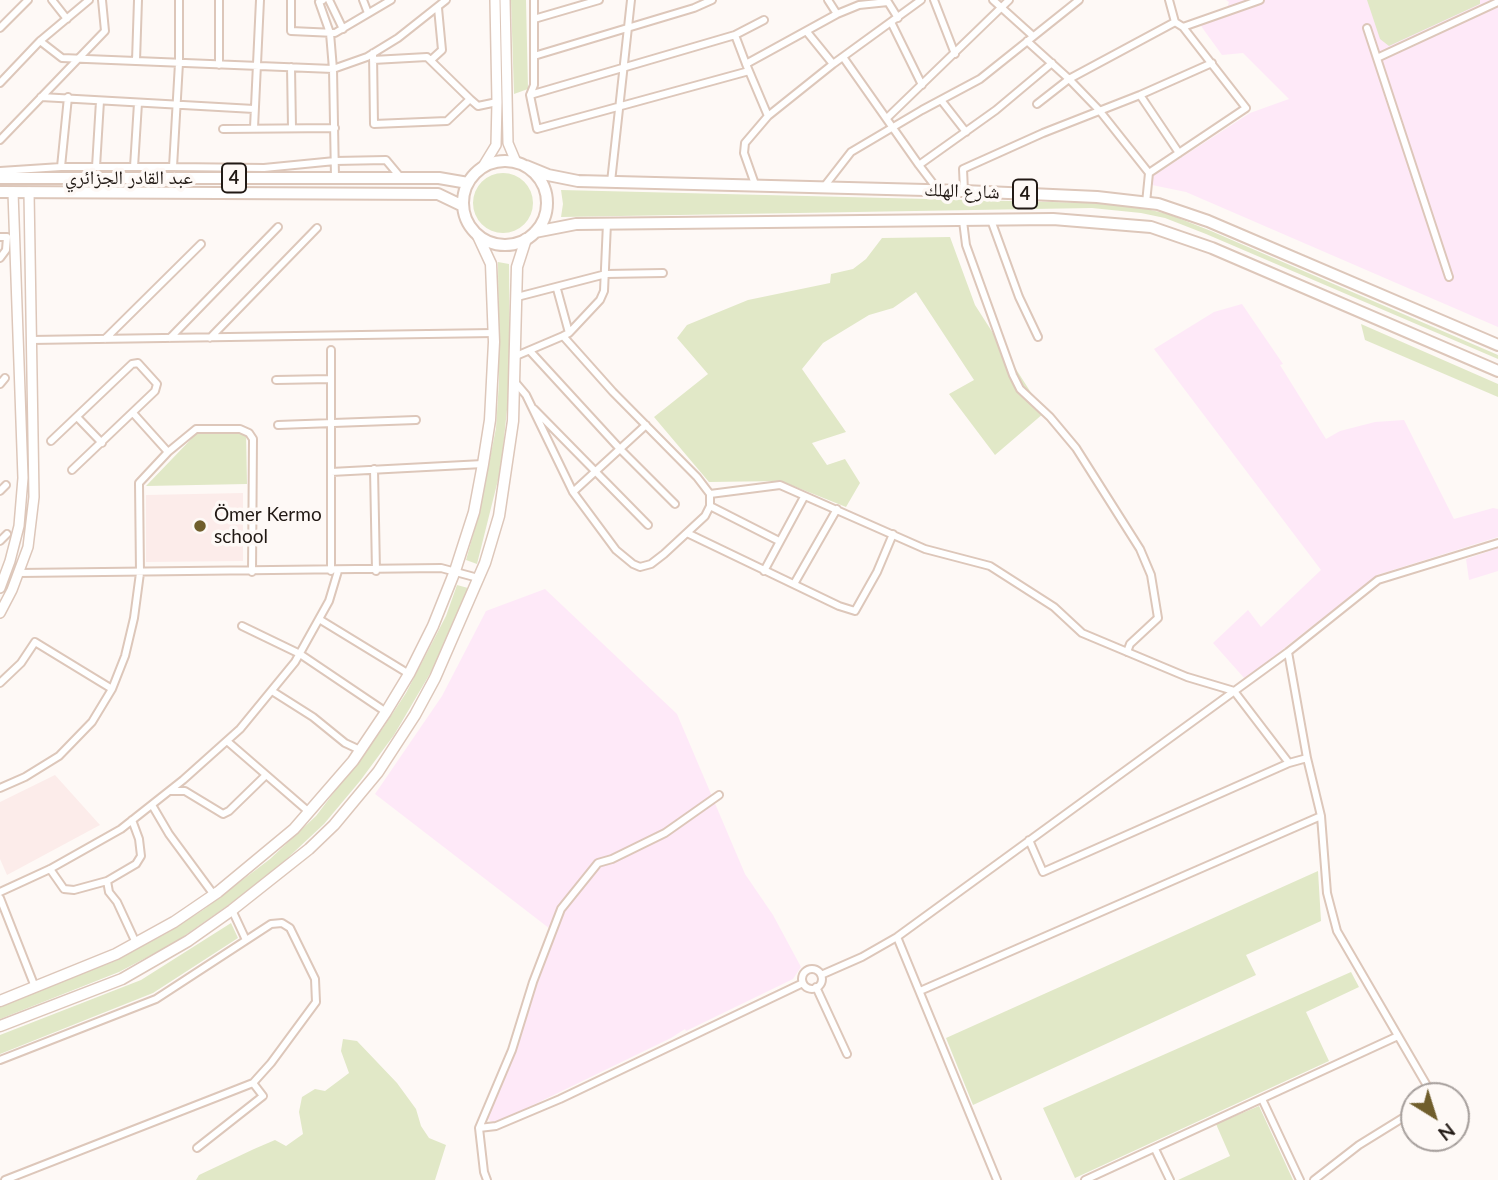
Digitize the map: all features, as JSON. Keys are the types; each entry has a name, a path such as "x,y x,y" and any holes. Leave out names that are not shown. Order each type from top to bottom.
{"highway":[{"path":"493,163 521,164 536,174 543,185 547,197 542,221 535,232 514,244 489,242 478,236 466,220 464,192 482,167 493,163"},
{"name":"شارع الهلك","path":"521,164 548,175 578,181 964,191 1097,197 1158,204 1208,221 1498,345"},
{"name":"عبد القادر الجزائري","path":"0,178 439,178 468,183"},
{"name":"عبد القادر الجزائري","path":"0,192 438,194 463,206"},
{"name":"شارع الهلك","path":"535,232 576,224 607,223 1053,219 1151,227 1212,248 1498,371"}],"main road":[{"path":"0,1000 116,954 214,895 294,829 360,750 386,712 433,626 474,512 490,419 494,333 491,264 478,236"},
{"path":"0,1026 122,979 188,942 310,849 334,825 378,772 435,678 478,578 499,516 513,421 517,267 526,239"}],"street":[{"path":"0,28 28,0"},
{"path":"52,0 66,19"},
{"path":"0,83 40,41 89,0"},
{"path":"0,140 104,31 102,0"},
{"path":"136,61 138,0"},
{"path":"173,167 179,63 179,0"},
{"path":"219,0 219,65"},
{"path":"254,128 260,0"},
{"path":"291,0 291,31 330,33 343,29 391,0"},
{"path":"323,0 319,2 330,33 333,69 335,178"},
{"path":"329,0 343,29"},
{"path":"363,0 368,13"},
{"path":"373,57 446,0"},
{"path":"482,167 496,145 495,0"},
{"path":"505,0 508,143 521,164"},
{"path":"534,0 534,85 530,95 537,129 748,67 836,14 859,5 888,2 898,18"},
{"path":"534,19 599,0"},
{"path":"611,182 631,0"},
{"path":"534,56 694,8 712,0"},
{"path":"828,0 836,14"},
{"path":"757,187 744,153 745,143 768,116 921,0"},
{"path":"934,0 955,54"},
{"path":"993,0 1099,110 1149,173 1146,203"},
{"path":"887,118 1009,0"},
{"path":"823,188 851,152 980,79 1079,0"},
{"path":"1149,173 1246,108 1183,27 1175,22 1169,0"},
{"path":"1183,27 1260,0"},
{"path":"1377,58 1498,2"},
{"path":"431,60 442,50 438,8"},
{"path":"530,95 735,35 764,20"},
{"path":"891,22 922,85"},
{"path":"1037,104 1069,79 1175,22"},
{"path":"1367,28 1449,277"},
{"path":"807,32 834,64"},
{"path":"735,35 768,116"},
{"path":"40,41 62,58 219,65 333,69 373,57 427,57 478,106 497,103"},
{"path":"373,57 374,124 447,121 470,99"},
{"path":"843,57 938,190"},
{"path":"919,165 996,110 1052,63"},
{"path":"964,191 963,169 1043,132 1140,95 1212,63"},
{"path":"291,67 292,128"},
{"path":"1140,95 1179,153"},
{"path":"41,97 254,108"},
{"path":"61,167 68,97"},
{"path":"941,100 966,132"},
{"path":"96,167 100,101"},
{"path":"134,167 138,103"},
{"path":"223,129 335,128"},
{"path":"0,171 61,167 264,168 335,161 386,160 401,178"},
{"path":"0,588 19,526 23,478 13,192"},
{"path":"0,613 19,573 27,547 34,497 29,192"},
{"path":"991,220 1018,297 1038,337"},
{"path":"963,221 966,245 1016,382 1029,399 1050,416 1076,448 1140,549 1151,575 1158,618 1130,644 1127,652"},
{"path":"516,356 566,335 600,300 606,274 607,223"},
{"path":"170,338 278,227"},
{"path":"210,338 317,228"},
{"path":"0,237 7,237 6,250 0,258"},
{"path":"105,340 201,244"},
{"path":"517,297 557,289 606,274 663,273"},
{"path":"515,382 530,404 573,492 616,550 640,567 650,564 705,516 710,506 710,494 698,477 646,425 566,335 557,289"},
{"path":"31,340 494,333"},
{"path":"0,892 50,869 121,829 170,791 240,729 300,654 329,601 334,571 331,350"},
{"path":"530,351 675,504"},
{"path":"51,441 132,364 136,363 158,387 72,470"},
{"path":"276,380 331,379"},
{"path":"530,404 648,525"},
{"path":"133,413 168,452"},
{"path":"76,417 102,443"},
{"path":"278,425 416,420"},
{"path":"573,492 646,425"},
{"path":"0,788 25,777 59,756 92,722 112,689 125,656 140,573 139,482 168,452 199,428 240,429 251,436 251,572"},
{"path":"331,472 483,464"},
{"path":"374,469 376,571"},
{"path":"0,491 6,485"},
{"path":"710,494 780,485 925,548 990,566 1054,607 1082,633 1187,677 1234,691 1289,763"},
{"path":"764,571 804,497"},
{"path":"710,506 779,541"},
{"path":"794,584 837,509"},
{"path":"687,533 839,606 855,611 877,572 893,534"},
{"path":"0,541 7,534"},
{"path":"821,975 862,957 897,937 1288,652 1378,580 1498,543"},
{"path":"19,573 376,571 441,568 478,578"},
{"path":"318,620 409,674"},
{"path":"242,626 300,654 386,712"},
{"path":"0,683 21,663 35,642 112,689"},
{"path":"1288,652 1307,758 1321,817 1327,893 1337,931 1425,1082"},
{"path":"272,691 313,717 345,743 360,750"},
{"path":"227,741 309,812"},
{"path":"1028,840 1043,872 1289,763 1307,758"},
{"path":"170,791 185,791 223,814 266,775"},
{"path":"487,1180 479,1128 512,1050 533,982 561,909 598,863 665,833 719,795"},
{"path":"152,805 169,834 214,895"},
{"path":"920,991 1321,817"},
{"path":"50,869 64,889 74,890 107,881 136,864 141,856 139,839 132,820"},
{"path":"107,881 109,892 117,902 136,943"},
{"path":"0,898 35,987"},
{"path":"232,910 246,940"},
{"path":"0,1060 156,999 271,924 282,923 290,928 315,979 316,1002 253,1083 5,1180"},
{"path":"897,937 997,1180"},
{"path":"816,970 821,975 821,981 816,988 808,988 803,983 802,976 806,971 816,970"},
{"path":"479,1128 496,1126 560,1099 803,983"},
{"path":"816,988 847,1054"},
{"path":"1085,1180 1398,1036"},
{"path":"197,1148 263,1096 253,1083"},
{"path":"1262,1099 1300,1180"},
{"path":"1314,1180 1359,1145 1400,1120"},
{"path":"1156,1149 1170,1180"}],"shaded area":[{"path":"1226,0 1498,0 1498,327 1186,192 1152,185 1153,176 1250,113 1289,99 1243,53 1222,55 1201,26 1226,11 1229,2"},
{"path":"1242,304 1283,364 1280,365 1326,439 1340,431 1375,422 1404,420 1454,519 1498,509 1498,537 1377,575 1245,679 1213,643 1248,610 1261,627 1321,570 1154,349 1214,312"},
{"path":"243,493 243,561 146,562 146,495"},
{"path":"1498,548 1498,571 1469,580 1466,559"},
{"path":"545,589 677,714 745,874 773,915 801,967 793,979 686,1031 685,1029 494,1124 487,1118 496,1088 554,932 375,794 442,696 486,611"},
{"path":"55,775 100,825 7,875 0,859 0,802"}],"green space":[{"path":"511,0 526,0 528,89 514,94"},
{"path":"1367,0 1480,0 1480,4 1389,46 1380,39"},
{"path":"503,173 520,178 528,186 533,203 528,220 520,228 503,233 486,228 478,220 473,203 478,186 486,178"},
{"path":"561,190 1092,203 1142,208 1168,214 1211,231 1498,355 1498,359 1206,234 1165,218 1141,213 1092,208 561,217"},
{"path":"950,237 975,305 1044,413 995,455 949,394 974,380 916,292 893,308 869,315 823,343 802,369 846,432 812,443 827,465 845,459 860,483 846,507 781,481 709,482 654,417 708,374 677,338 687,325 748,300 830,283 831,274 853,269 866,259 882,238"},
{"path":"498,262 509,264 510,380 501,468 477,564 466,560 479,514 496,428 499,381"},
{"path":"1361,324 1498,384 1498,397 1365,340"},
{"path":"246,432 247,484 146,486 197,433"},
{"path":"457,585 468,588 438,660 394,735 324,824 247,892 174,943 119,972 0,1019 0,1006 115,961 203,910 270,859 316,816 383,728 406,693 446,616"},
{"path":"1318,871 1321,921 1246,955 1256,975 973,1105 946,1038"},
{"path":"231,923 238,938 153,993 0,1054 0,1035 141,980"},
{"path":"1351,972 1359,987 1306,1012 1329,1061 1075,1178 1043,1108"},
{"path":"343,1039 357,1041 397,1083 416,1109 421,1126 429,1138 446,1145 435,1180 196,1180 199,1175 254,1149 275,1140 286,1146 303,1134 299,1112 302,1097 315,1089 325,1091 349,1073 341,1051"},
{"path":"1259,1106 1293,1180 1178,1180 1230,1156 1216,1124"}],"place":[{"name":"Ömer Kermo school","path":"200,526"}]}
